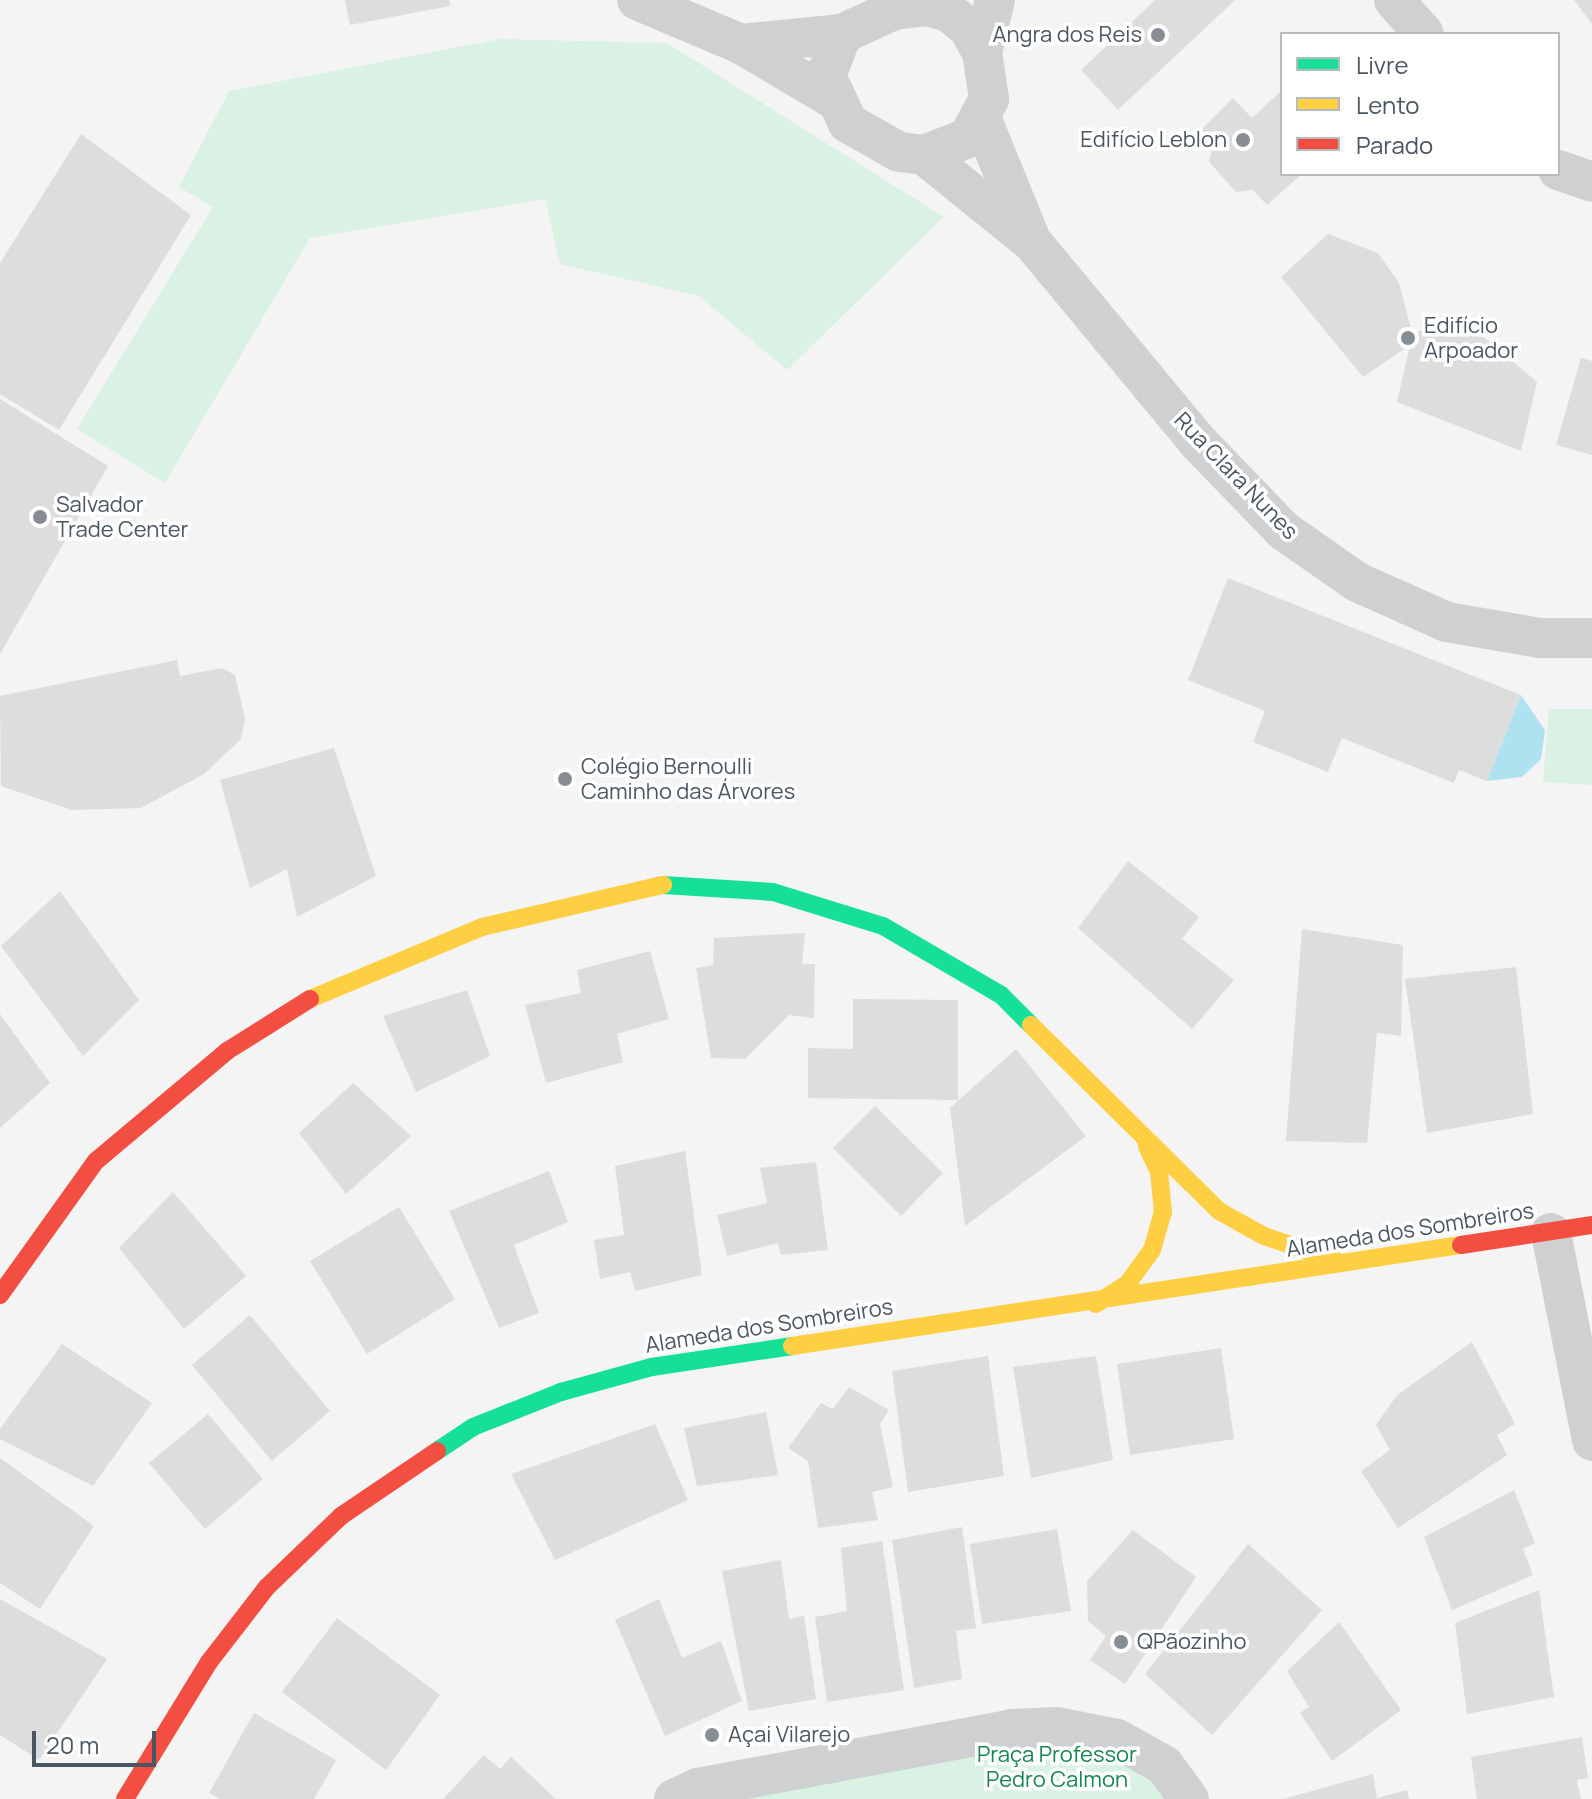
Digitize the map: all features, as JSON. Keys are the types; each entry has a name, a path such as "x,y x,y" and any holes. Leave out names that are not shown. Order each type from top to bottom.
{"street":[{"path":"637,0 741,44 832,98"},
{"path":"982,52 995,0"},
{"path":"1395,0 1422,32"},
{"path":"741,44 842,34 894,10 932,3 949,12 969,29 982,52 989,99 982,120 968,138 924,155 873,141 848,123 832,98 826,76 842,34"},
{"name":"Rua Clara Nunes","path":"982,120 1032,242"},
{"name":"Rua Clara Nunes","path":"924,155 1032,242 1198,442 1284,531 1357,582 1447,622 1540,638 1592,638"},
{"path":"1560,171 1592,182"},
{"path":"0,1295 96,1161 227,1051 304,1001 482,927 670,884 773,892 883,926 1001,995 1219,1211 1264,1236 1343,1263"},
{"path":"1095,1304 1128,1283 1152,1250 1159,1225 1159,1172 1142,1137"},
{"name":"Alameda dos Sombreiros","path":"125,1799 209,1662 267,1587 341,1516 473,1427 561,1392 652,1367 1095,1304 1592,1225"},
{"path":"1551,1233 1592,1441"},
{"path":"674,1799 714,1785 1012,1729 1057,1727 1117,1739 1164,1765 1189,1799"}],"green space":[{"path":"500,39 667,43 944,217 787,370 699,296 560,264 545,199 310,238 165,483 77,429 213,207 179,187 229,91"},
{"path":"1549,709 1592,709 1592,785 1543,782"},
{"name":"Praça Professor Pedro Calmon","path":"1064,1732 1121,1751 1179,1799 729,1799"}],"water":[{"path":"1521,695 1545,730 1541,759 1522,777 1487,781"}],"building":[{"path":"345,0 449,0 450,6 350,25"},
{"name":"Angra dos Reis","path":"1155,0 1235,0 1118,110 1081,70"},
{"path":"1574,0 1592,0 1592,24"},
{"name":"Edifício Leblon","path":"1280,92 1280,176 1300,176 1267,205 1253,190 1236,192 1209,162 1212,148 1198,133 1233,98 1252,118"},
{"path":"81,134 191,215 59,430 0,394 0,263"},
{"name":"Edifício Arpoador","path":"1328,234 1378,253 1399,283 1412,333 1447,324 1479,333 1537,382 1521,451 1397,402 1410,345 1363,377 1281,277"},
{"path":"1581,358 1592,361 1592,455 1556,445"},
{"name":"Salvador Trade Center","path":"0,399 108,466 0,654"},
{"path":"1228,578 1521,695 1487,781 1459,770 1454,783 1342,738 1328,772 1253,742 1265,711 1188,680"},
{"path":"177,660 180,676 222,668 235,675 245,718 241,739 204,774 141,808 72,810 1,786 0,696"},
{"path":"334,748 376,876 297,917 287,869 250,888 220,780"},
{"path":"1128,861 1199,917 1182,939 1234,980 1192,1029 1078,928"},
{"path":"60,891 139,1000 83,1056 1,946"},
{"path":"1302,929 1403,945 1401,1036 1377,1033 1367,1143 1286,1141"},
{"path":"805,933 802,964 815,964 814,1018 789,1015 745,1059 711,1058 696,968 713,965 714,938"},
{"path":"650,951 669,1019 617,1034 623,1062 546,1083 525,1005 581,993 577,970"},
{"path":"1516,967 1533,1114 1427,1133 1405,979"},
{"path":"467,990 490,1056 416,1092 383,1016"},
{"path":"853,999 958,1000 958,1100 808,1098 808,1048 853,1049"},
{"path":"0,1014 50,1083 0,1128"},
{"path":"1016,1049 1086,1136 965,1226 950,1108"},
{"path":"353,1083 411,1136 346,1194 299,1133"},
{"path":"875,1106 943,1173 901,1216 833,1148"},
{"path":"685,1151 702,1275 635,1291 630,1272 600,1279 594,1240 624,1235 615,1166"},
{"path":"816,1162 828,1250 781,1255 778,1243 727,1256 717,1215 767,1203 760,1168"},
{"path":"549,1171 568,1222 514,1245 539,1313 499,1328 449,1211"},
{"path":"173,1192 246,1276 184,1329 119,1248"},
{"path":"399,1207 455,1299 367,1354 310,1261"},
{"path":"250,1315 330,1411 272,1461 192,1365"},
{"path":"1472,1342 1515,1424 1497,1435 1507,1455 1398,1528 1361,1471 1390,1450 1376,1425 1397,1395"},
{"path":"62,1344 152,1403 93,1486 0,1439 0,1429"},
{"path":"1221,1348 1234,1439 1130,1455 1117,1364"},
{"path":"988,1356 1004,1476 908,1492 892,1371"},
{"path":"1096,1356 1113,1460 1031,1478 1013,1367"},
{"path":"849,1387 889,1410 880,1424 893,1487 872,1492 878,1520 818,1528 808,1461 788,1448 821,1403 833,1409"},
{"path":"766,1412 778,1475 697,1486 684,1428"},
{"path":"208,1414 263,1479 205,1529 149,1463"},
{"path":"655,1424 688,1500 555,1560 511,1474"},
{"path":"0,1458 94,1526 40,1609 0,1583"},
{"path":"1514,1490 1535,1543 1523,1549 1533,1575 1452,1610 1424,1537"},
{"path":"962,1527 976,1628 956,1631 962,1679 914,1688 892,1540"},
{"path":"1057,1529 1071,1611 982,1624 970,1544"},
{"path":"1133,1530 1196,1577 1125,1684 1090,1660 1106,1636 1088,1621 1087,1581"},
{"path":"882,1541 904,1690 827,1702 815,1617 847,1611 841,1548"},
{"path":"1248,1544 1322,1610 1212,1735 1145,1674"},
{"path":"781,1560 789,1619 804,1616 816,1699 749,1711 722,1571"},
{"path":"1539,1590 1554,1697 1467,1714 1455,1623"},
{"path":"0,1599 107,1659 39,1760 0,1735"},
{"path":"659,1599 682,1658 721,1641 742,1701 665,1736 615,1620"},
{"path":"337,1618 440,1695 386,1770 282,1692"},
{"path":"1339,1622 1401,1710 1332,1761 1300,1713 1309,1707 1287,1671"},
{"path":"254,1713 336,1760 314,1799 220,1799 209,1793"},
{"path":"1582,1737 1588,1778 1577,1780 1581,1799 1477,1799 1471,1757"},
{"path":"484,1755 500,1769 511,1757 556,1799 443,1799"},
{"path":"1373,1774 1377,1798 1407,1790 1409,1799 1283,1799"}],"traffic: fast":[{"path":"663,885 773,892 883,926 1001,995 1031,1025"},
{"path":"437,1451 473,1427 561,1392 652,1367 792,1346"}],"traffic: slow":[{"path":"310,999 482,927 663,885"},
{"path":"1031,1025 1219,1211 1264,1236 1337,1261"},
{"path":"1096,1304 1128,1283 1152,1250 1163,1212 1159,1172 1147,1146"},
{"path":"792,1346 1461,1245"}],"traffic: jam":[{"path":"0,1295 96,1161 227,1051 310,999"},
{"path":"1461,1245 1592,1225"},
{"path":"125,1799 209,1662 267,1587 341,1516 437,1451"}],"place":[{"name":"Angra dos Reis","path":"1158,35"},
{"name":"Edifício Leblon","path":"1243,140"},
{"name":"Edifício Arpoador","path":"1408,338"},
{"name":"Salvador Trade Center","path":"40,517"},
{"name":"Colégio Bernoulli Caminho das Árvores","path":"565,779"},
{"name":"QPãozinho","path":"1121,1642"},
{"name":"Açai Vilarejo","path":"712,1735"}]}
